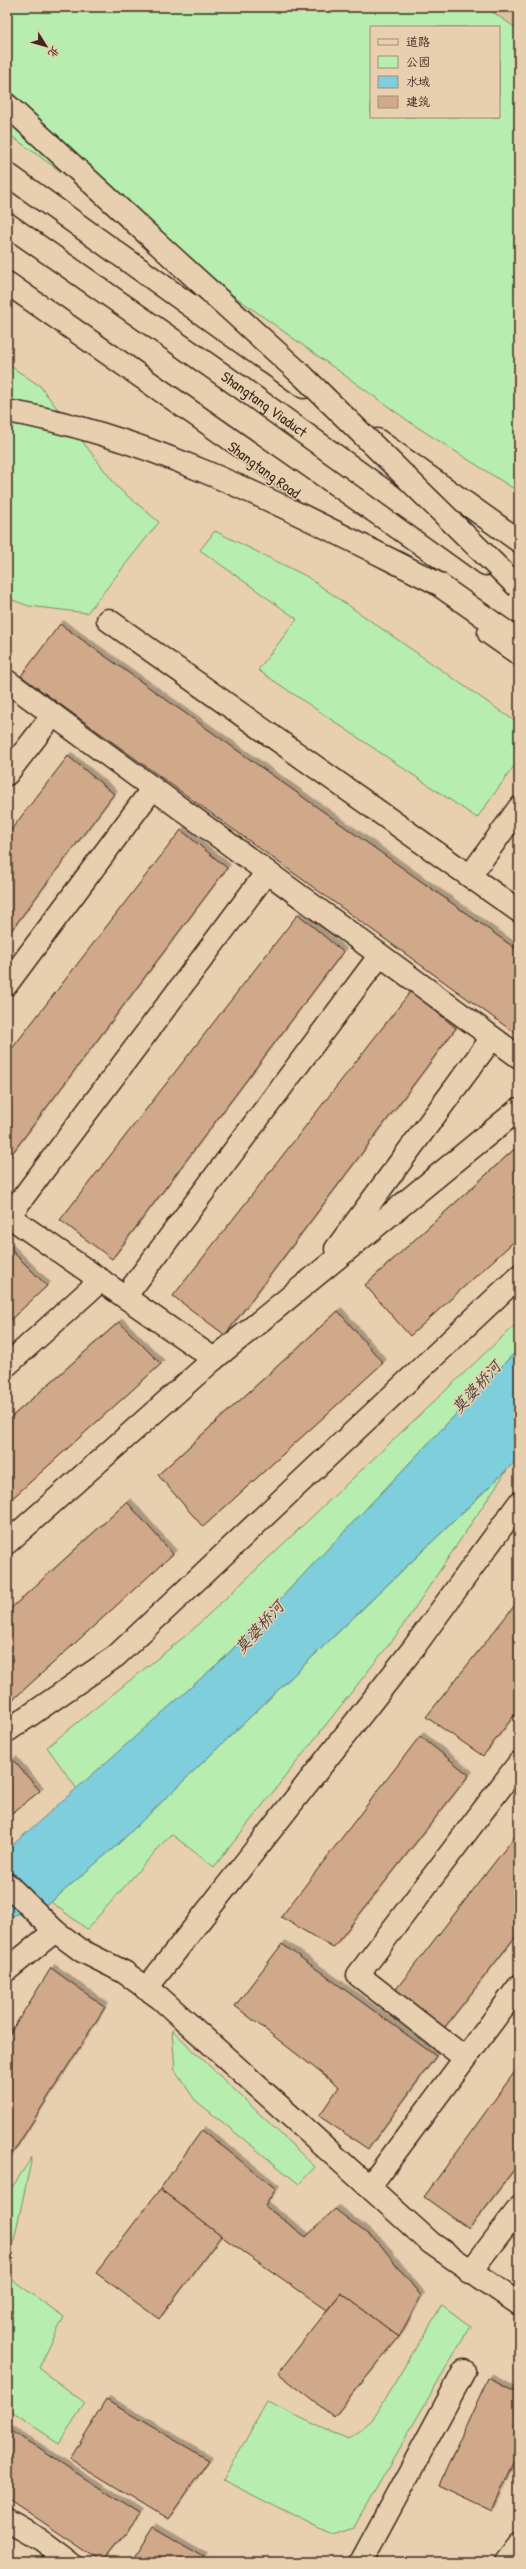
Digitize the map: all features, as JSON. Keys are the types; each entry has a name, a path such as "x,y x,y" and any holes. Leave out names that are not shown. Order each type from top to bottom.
{"main road":[{"path":"7,105 304,377 518,588"},
{"path":"7,174 519,541"},
{"name":"Shangtang Viaduct","path":"7,224 243,389 518,588"},
{"path":"7,283 519,641"},
{"name":"Shangtang Road","path":"7,287 170,402 519,654"},
{"path":"7,411 58,422 137,447 214,475 322,525 441,585"},
{"path":"108,620 519,911"},
{"path":"7,681 519,1058"},
{"path":"7,774 53,715"},
{"path":"7,984 152,788"},
{"path":"470,876 519,808"},
{"path":"214,1359 8,1215 267,872"},
{"path":"125,1297 380,955"},
{"path":"316,1276 492,1038"},
{"path":"7,1543 214,1359 519,1109"},
{"path":"7,1730 116,1656 519,1276"},
{"path":"7,1365 101,1280"},
{"path":"146,1989 412,1650 519,1503"},
{"path":"465,2058 358,1975 519,1762"},
{"path":"7,1884 48,1926 82,1951 124,1972 160,1998 432,2243 470,2272 519,2304"},
{"path":"7,1970 48,1926"},
{"path":"370,2186 519,1986"},
{"path":"470,2272 519,2208"},
{"path":"361,2562 464,2370"},
{"path":"7,2521 42,2541 70,2562"},
{"path":"506,2562 519,2545"}],"shaded area":[{"path":"485,7 519,7 519,30"}],"green space":[{"path":"7,7 485,7 519,30 519,492 414,425 7,133"},
{"path":"7,364 40,386 118,488 159,522 87,613 29,606 7,598"},
{"path":"215,531 306,576 519,724 519,759 477,818 258,670 297,619 200,550"},
{"path":"519,1321 519,1348 224,1658 77,1789 47,1747 189,1633"},
{"path":"507,1470 398,1633 214,1867 171,1834 87,1929 51,1902 116,1846"},
{"path":"172,2030 315,2167 299,2184 195,2100 175,2070"},
{"path":"32,2157 7,2272 7,2195"},
{"path":"7,2276 64,2317 39,2368 85,2403 59,2443 7,2409"},
{"path":"442,2305 470,2326 354,2527 334,2534 318,2528 223,2480 267,2402 348,2440 372,2420"}],"water":[{"name":"莫婆桥河","path":"519,1348 519,1458 116,1846 51,1902 7,1918 7,1850 224,1658"}],"building":[{"path":"60,624 519,951 519,1036 21,676"},
{"path":"68,756 114,794 7,936 7,835"},
{"path":"181,830 227,868 7,1160 7,1055"},
{"path":"298,914 343,952 112,1259 60,1220"},
{"path":"411,991 456,1028 225,1335 173,1296"},
{"path":"519,1145 519,1237 410,1336 365,1285"},
{"path":"7,1246 47,1286 7,1323"},
{"path":"338,1311 383,1363 203,1527 158,1475"},
{"path":"119,1322 161,1364 7,1503 7,1421"},
{"path":"127,1502 173,1554 7,1705 7,1612"},
{"path":"519,1600 519,1709 483,1756 426,1717"},
{"path":"420,1736 469,1775 333,1948 281,1917"},
{"path":"13,1760 40,1791 11,1814 7,1809 7,1764"},
{"path":"519,1831 519,1932 441,2032 390,1997"},
{"path":"282,1944 436,2056 368,2149 319,2116 339,2087 235,2006"},
{"path":"51,1968 105,2007 7,2162 7,2038"},
{"path":"519,2066 519,2163 469,2229 424,2197"},
{"path":"202,2130 276,2189 265,2206 306,2237 335,2209 379,2243 421,2296 399,2337 341,2293 327,2310 221,2236 160,2189"},
{"path":"160,2189 221,2236 159,2319 96,2273"},
{"path":"341,2293 399,2337 334,2417 278,2373"},
{"path":"488,2378 519,2394 519,2452 492,2510 439,2485"},
{"path":"106,2400 209,2460 168,2519 70,2459"},
{"path":"7,2428 140,2514 102,2562 7,2498"},
{"path":"154,2527 204,2556 200,2562 132,2562"}]}
